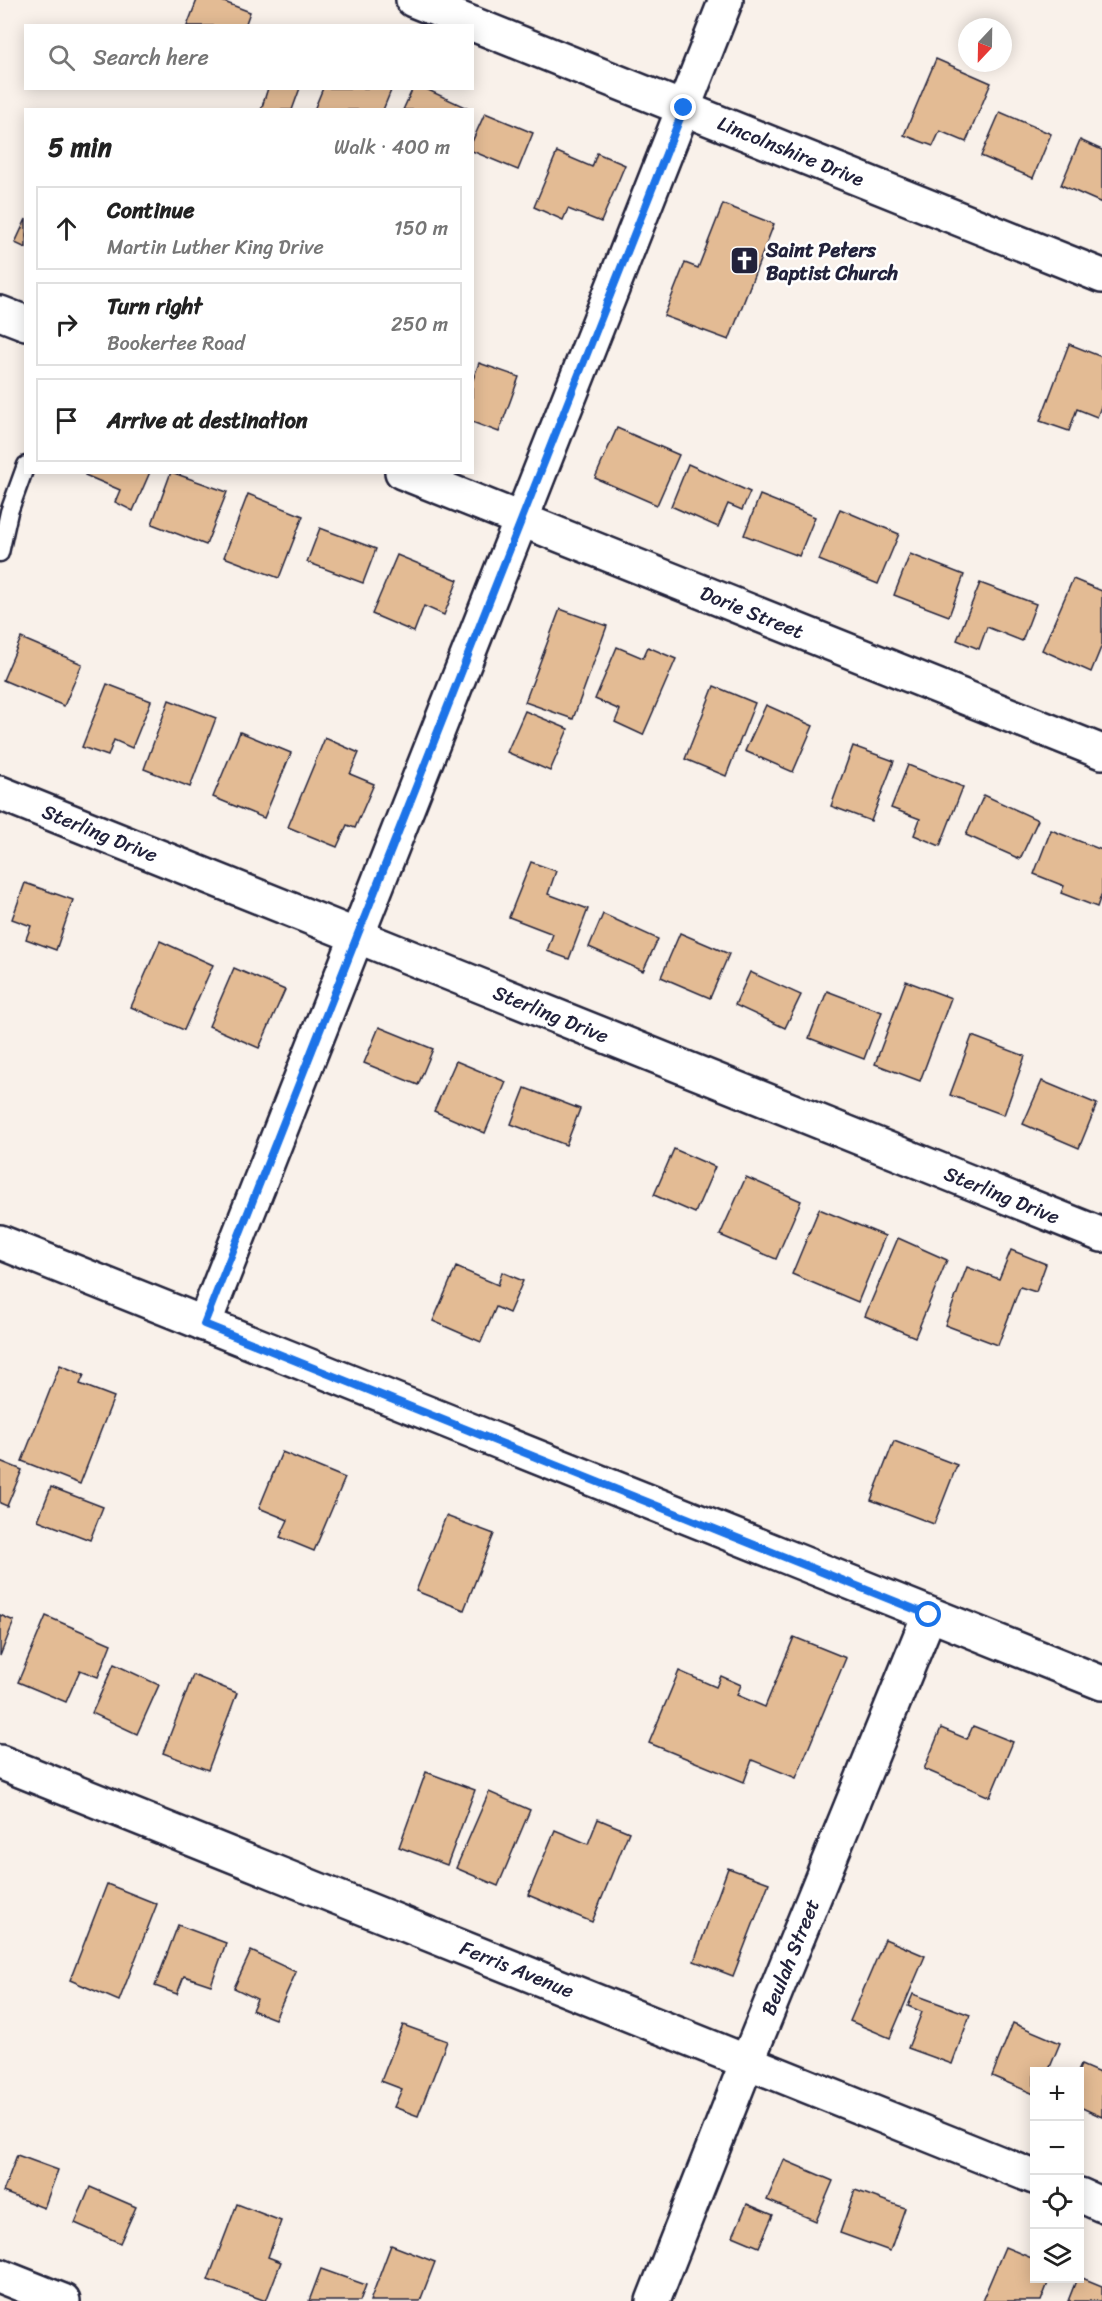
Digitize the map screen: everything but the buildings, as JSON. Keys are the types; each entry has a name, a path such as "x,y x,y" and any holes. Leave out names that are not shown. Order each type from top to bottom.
{"street":[{"name":"Lincolnshire Drive","path":"413,0 473,24"},
{"path":"204,1324 726,0"},
{"name":"Lincolnshire Drive","path":"474,24 1102,276"},
{"path":"0,313 24,322"},
{"name":"Dorie Street","path":"407,474 1102,752"},
{"name":"Sterling Drive","path":"0,794 1102,1235"},
{"path":"0,1242 1102,1683"},
{"name":"Beulah Street","path":"653,2301 747,2062 929,1615"},
{"name":"Ferris Avenue","path":"0,1762 1030,2175"},
{"path":"1084,2198 1102,2205"},
{"path":"0,2276 63,2301"}],"lane":[{"path":"0,553 9,512 24,471"}],"place":[{"name":"Saint Peters Baptist Church","path":"745,261"}],"route":[{"path":"684,108 204,1324 929,1615"}]}
